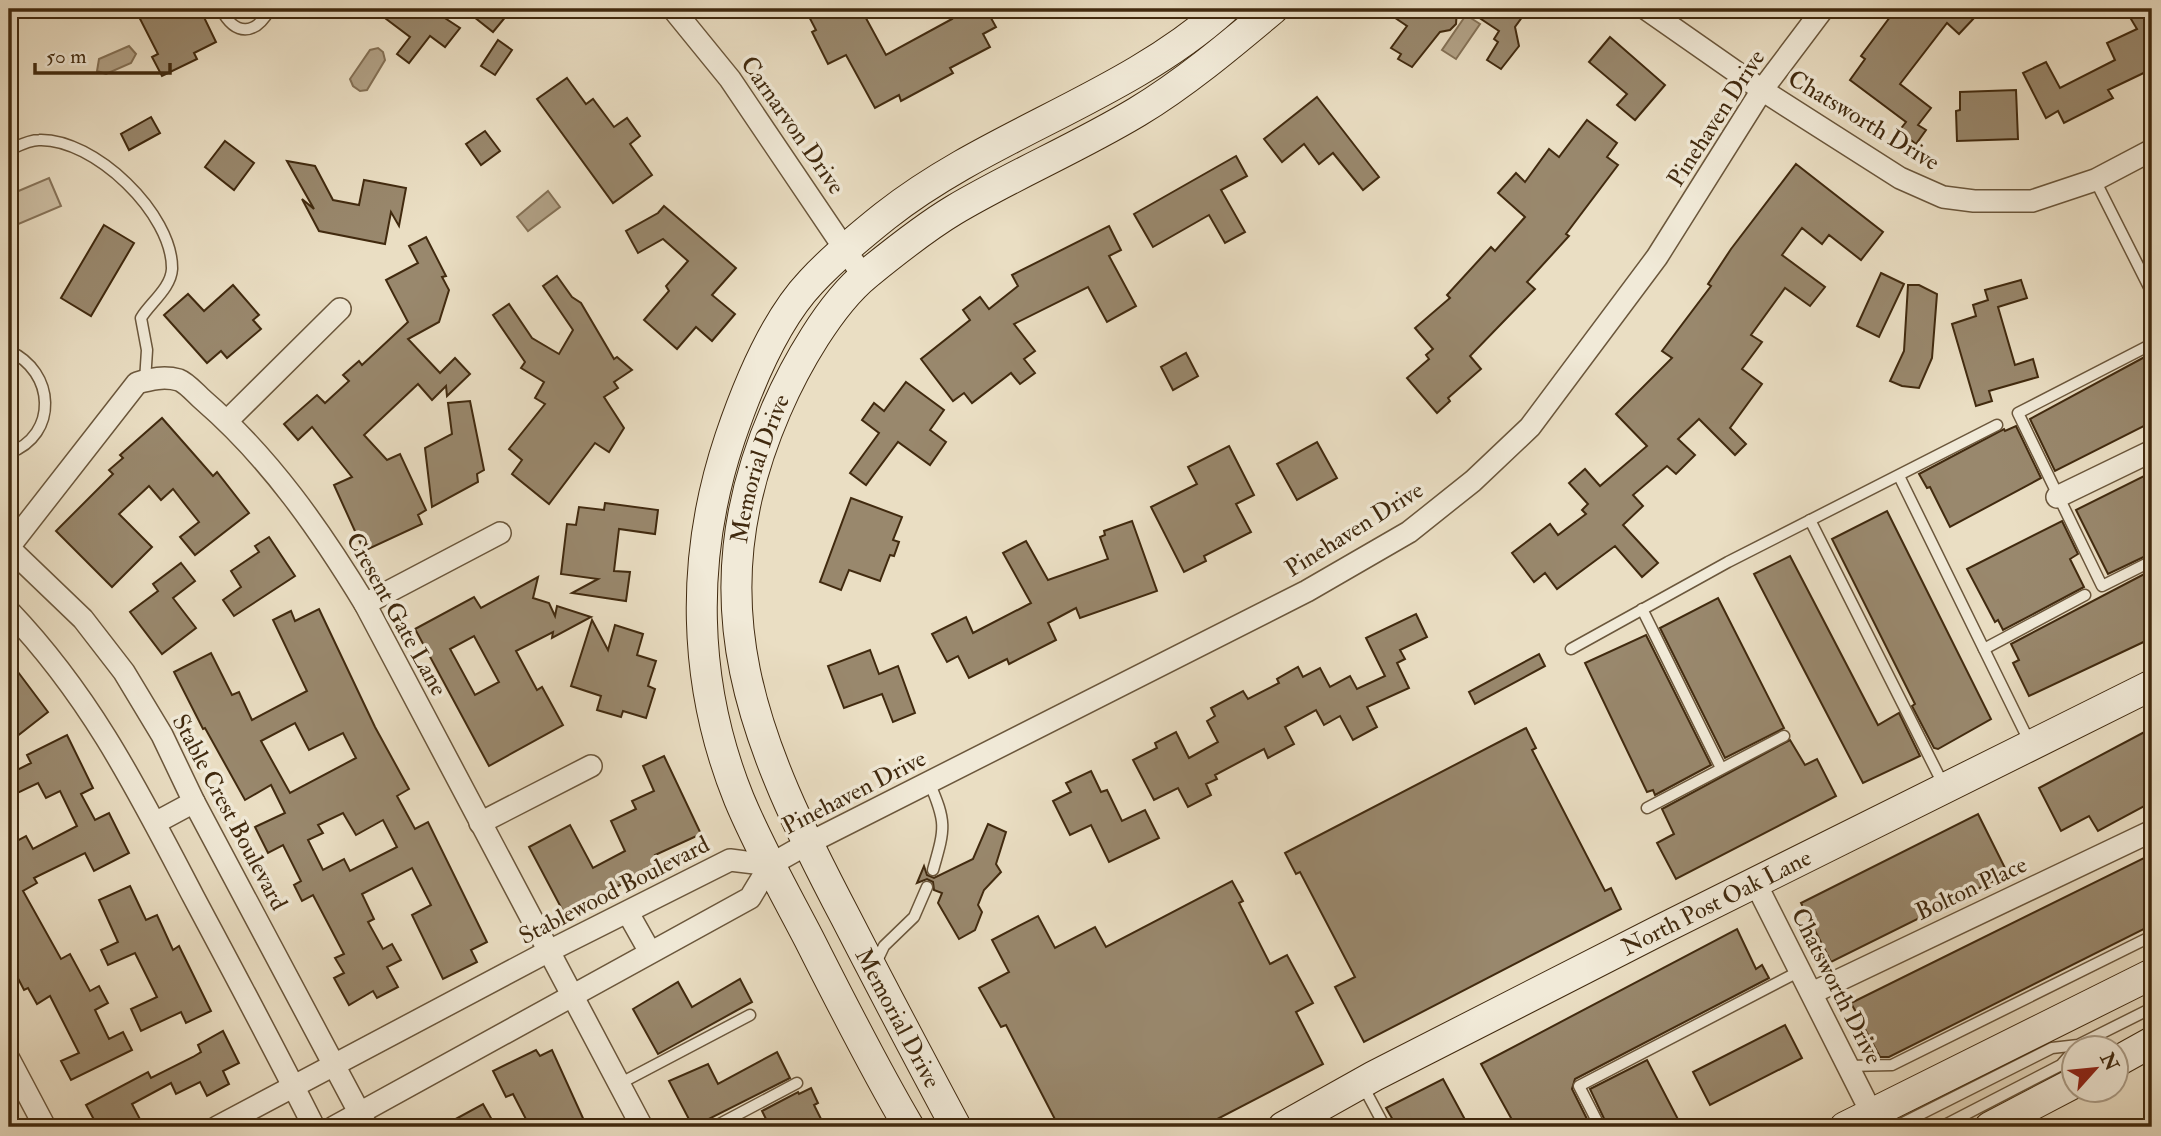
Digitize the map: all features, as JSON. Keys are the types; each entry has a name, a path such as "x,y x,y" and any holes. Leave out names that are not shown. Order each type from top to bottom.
{"main road":[{"name":"Memorial Drive","path":"956,1127 807,844 755,718 737,622 738,560 744,505 758,453 783,394 810,342 863,276 951,212 1138,112 1233,44 1273,9"},
{"name":"Memorial Drive","path":"909,1127 770,865 739,799 710,703 701,643 701,590 707,527 720,469 745,396 785,317 809,284 846,249 888,213 936,182 1162,58 1218,14"},
{"path":"1218,14 1233,44"},
{"name":"North Post Oak Lane","path":"1285,1127 1361,1083 1755,882 2152,685"},
{"path":"1846,1127 1884,1120 2152,974"},
{"path":"2130,1054 2152,1042"},
{"path":"1990,1127 2060,1090"}],"street":[{"name":"Carnarvon Drive","path":"673,9 730,79 863,276"},
{"name":"Chatsworth Drive","path":"1646,9 1762,90 1900,177 1943,197 1974,201 2032,201 2095,180 2152,150"},
{"name":"Pinehaven Drive","path":"770,865 1307,591 1409,532 1473,481 1530,426 1657,257 1762,90 1823,9"},
{"path":"227,421 340,309"},
{"name":"Cresent Gate Lane","path":"145,381 156,377 181,380 227,421 282,482 328,543 365,604 642,1127"},
{"path":"9,548 137,383 145,381"},
{"path":"2057,497 2152,451"},
{"path":"365,604 500,533"},
{"name":"Stable Crest Boulevard","path":"9,548 83,619 124,673 162,735 194,802 363,1120"},
{"path":"9,611 47,652 87,704 126,767 314,1127"},
{"path":"480,823 591,766"},
{"path":"155,823 194,802"},
{"name":"Bolton Place","path":"1812,993 2152,831"},
{"name":"Stablewood Boulevard","path":"217,1127 549,951 730,860 770,865"},
{"path":"334,1127 363,1120 573,996 750,898 770,865"},
{"name":"Chatsworth Drive","path":"1755,882 1848,1066 1884,1120"},
{"path":"628,913 650,952"},
{"path":"9,1059 46,1127"}],"lane":[{"path":"221,9 233,26 244,30 254,28 270,9"},
{"path":"9,150 39,140 63,144 93,156 130,185 166,236 172,270 166,285 141,318 147,350 145,381"},
{"path":"2095,180 2152,293"},
{"path":"2152,344 2018,413 2102,586 2152,561"},
{"path":"9,351 32,365 44,387 46,400 45,412 35,435 26,444 9,453"},
{"path":"1571,649 1810,520 1997,425"},
{"path":"1899,476 2030,744"},
{"path":"1810,520 1944,787"},
{"path":"1984,649 2085,595"},
{"path":"1643,609 1721,768"},
{"path":"1647,808 1784,736"},
{"path":"929,782 944,816 944,834 933,870"},
{"path":"873,971 884,946 914,917 927,887"},
{"path":"1848,1066 1892,1065 2152,936"},
{"path":"1600,1127 1579,1086 1800,971"},
{"path":"2103,1034 2152,1008"},
{"path":"619,1084 750,1015"},
{"path":"1884,1120 2052,1048 2060,1048"},
{"path":"1941,1127 2060,1066"},
{"path":"714,1127 797,1083"},
{"path":"1361,1083 1385,1127"}],"shaded area":[{"path":"1466,15 1480,24 1456,59 1442,50"},
{"path":"129,46 136,54 131,63 106,74 97,71 99,59"},
{"path":"378,48 383,52 385,60 367,90 360,91 353,86 350,79 370,50"},
{"path":"49,178 61,206 9,228 9,195"},
{"path":"548,191 560,207 528,231 517,217"}],"building":[{"path":"135,9 200,9 216,42 194,53 197,59 162,76 152,57 158,54"},
{"path":"373,9 431,9 460,28 445,47 430,36 409,63 397,54 410,37"},
{"path":"464,9 512,9 493,32"},
{"path":"805,9 861,9 886,55 952,19 949,14 959,9 986,9 996,27 983,34 990,47 950,68 953,73 901,101 899,95 875,108 846,55 828,64 812,32 816,30"},
{"path":"1382,9 1457,9 1456,24 1450,30 1440,32 1412,67 1398,59 1401,54 1391,48 1407,26"},
{"path":"1466,9 1528,9 1515,27 1519,46 1501,69 1487,60 1498,42 1494,39 1499,31"},
{"path":"1896,9 1966,9 1975,17 1959,34 1947,23 1900,84 1931,108 1918,125 1926,130 1916,144 1899,131 1906,122 1850,80 1865,59 1861,56"},
{"path":"2125,9 2141,9 2152,32 2152,69 2108,90 2113,98 2064,123 2058,111 2046,118 2023,73 2046,62 2060,88 2115,60 2107,43 2137,29"},
{"path":"1610,37 1665,85 1635,120 1617,105 1627,94 1589,62"},
{"path":"498,40 512,50 495,75 481,66"},
{"path":"567,78 586,104 593,99 614,127 627,118 640,136 630,144 652,175 613,203 537,99"},
{"path":"2016,90 2018,139 1957,141 1956,111 1960,110 1960,92"},
{"path":"1317,97 1379,177 1363,190 1333,153 1319,164 1304,144 1282,162 1264,139"},
{"path":"151,117 160,133 129,150 121,134"},
{"path":"1587,120 1617,143 1607,157 1618,165 1566,234 1569,236 1527,282 1535,289 1470,356 1481,369 1448,398 1450,401 1437,413 1407,378 1429,359 1426,355 1433,349 1415,328 1450,298 1447,295 1491,247 1495,251 1525,217 1498,193 1516,173 1525,182 1549,149 1559,157"},
{"path":"485,131 500,151 481,165 466,144"},
{"path":"225,141 254,163 234,190 205,167"},
{"path":"1236,156 1247,176 1221,190 1245,232 1225,243 1209,215 1153,247 1134,214"},
{"path":"287,161 315,166 333,200 359,205 364,180 406,188 399,226 391,212 385,244 319,231 302,199 314,209"},
{"path":"1796,164 1883,232 1861,260 1829,235 1822,244 1802,228 1782,255 1825,287 1810,306 1785,288 1751,335 1762,342 1742,369 1762,384 1730,428 1746,444 1735,455 1699,419 1678,439 1695,455 1676,474 1667,466 1633,495 1643,506 1623,525 1658,563 1642,577 1615,546 1557,589 1545,573 1534,582 1512,553 1550,524 1558,535 1586,514 1582,510 1588,504 1569,483 1585,469 1600,486 1647,446 1616,414 1672,358 1662,351 1711,286 1708,284 1731,249"},
{"path":"664,206 736,268 712,295 735,314 712,341 696,327 677,349 644,320 669,291 666,286 688,261 663,239 638,253 626,231 658,213"},
{"path":"104,225 134,243 91,316 61,298"},
{"path":"1109,226 1121,250 1109,256 1136,306 1107,322 1088,287 1014,324 1035,351 1024,359 1035,373 1020,384 1011,373 972,403 964,393 953,401 921,359 970,320 963,310 980,297 989,309 1018,286 1012,275"},
{"path":"426,237 446,276 442,277 449,290 439,322 408,339 440,373 455,358 470,374 447,396 446,386 432,400 418,384 364,435 387,460 400,454 426,510 418,515 422,524 364,551 334,485 352,477 312,427 298,440 284,424 317,395 325,403 349,381 343,375 359,361 362,365 408,322 386,280 418,263 409,246"},
{"path":"1881,273 1904,284 1879,337 1857,326"},
{"path":"557,276 572,297 581,303 614,359 617,357 632,370 614,382 618,388 604,397 624,428 609,452 595,443 549,504 512,474 522,460 509,449 545,404 535,398 544,382 521,368 525,362 493,315 509,304 532,338 559,354 573,330 543,286"},
{"path":"2021,280 2027,298 1998,307 2015,365 2033,359 2038,377 1989,391 1992,401 1976,406 1952,324 1976,316 1973,305 1988,300 1985,290"},
{"path":"233,285 259,315 253,320 261,329 227,358 221,351 207,363 164,315 188,294 204,311"},
{"path":"1908,285 1919,285 1937,294 1932,358 1919,388 1890,381 1904,351"},
{"path":"1186,353 1198,376 1173,390 1161,367"},
{"path":"2152,353 2152,422 2055,471 2030,419"},
{"path":"906,382 944,410 930,430 946,442 930,465 898,442 866,485 850,473 879,433 862,420 874,403 884,411"},
{"path":"470,401 484,470 477,474 478,482 432,507 425,448 452,434 448,403"},
{"path":"162,418 213,476 217,472 249,513 195,555 180,537 199,522 173,489 161,500 149,486 119,514 152,547 112,587 56,531 113,474 109,470 123,458 120,455"},
{"path":"2016,426 2041,478 1950,527 1930,487 1927,488 1919,474 2004,429 2005,431"},
{"path":"1317,442 1337,478 1297,500 1277,464"},
{"path":"1229,446 1254,495 1236,504 1251,532 1204,556 1206,561 1184,572 1151,507 1197,484 1188,467"},
{"path":"2152,472 2152,553 2108,574 2076,510"},
{"path":"851,498 902,517 893,540 899,542 894,556 890,555 880,581 849,570 841,590 820,582"},
{"path":"605,503 658,510 655,534 619,529 614,571 630,572 626,601 572,593 598,579 561,574 567,524 576,525 579,507 604,510"},
{"path":"1887,511 1991,719 1938,749 1934,748 1912,706 1915,704 1832,539"},
{"path":"1132,521 1157,591 1080,618 1076,608 1048,623 1056,640 1009,664 1007,659 969,678 958,656 947,662 932,634 966,617 973,633 1031,603 1003,553 1026,541 1048,580 1108,559 1100,537 1105,535 1104,531"},
{"path":"2062,521 2078,554 2070,559 2084,587 2003,630 1998,620 1995,622 1967,569"},
{"path":"269,537 295,576 234,616 223,600 241,587 231,571 259,552 255,546"},
{"path":"1790,556 1878,725 1899,713 1920,756 1863,783 1754,574"},
{"path":"181,563 195,581 173,598 196,628 162,654 130,612 158,591 153,584"},
{"path":"2152,570 2152,638 2029,696 2013,663 2019,660 2011,644"},
{"path":"538,577 533,598 549,603 555,616 557,606 591,617 552,638 553,632 516,651 537,690 542,687 563,725 489,766 415,629 474,597 481,608","holes":["474,636 499,682 475,695 450,649"]},
{"path":"1718,598 1784,728 1725,758 1660,628"},
{"path":"319,609 375,727 409,789 397,796 415,829 428,822 487,942 471,950 477,962 443,979 412,915 431,905 412,868 362,894 374,919 368,922 383,949 392,944 401,960 387,967 398,987 377,998 373,991 349,1005 334,978 344,973 335,958 344,954 313,895 302,901 294,885 301,881 283,845 268,853 255,827 285,813 271,785 245,800 205,728 203,729 174,672 211,653 232,695 239,692 252,720 307,691 273,620 291,611 295,621","holes":["295,723 309,750 343,733 356,758 290,793 261,741","343,813 356,835 383,820 397,847 350,871 344,859 323,870 308,840 323,833 318,825"]},
{"path":"1416,614 1427,637 1400,650 1405,659 1397,663 1409,688 1367,707 1377,727 1353,740 1340,716 1324,725 1316,710 1285,727 1294,744 1268,758 1264,749 1215,775 1217,779 1206,784 1211,795 1188,807 1178,788 1154,800 1133,760 1157,748 1155,743 1176,732 1189,758 1218,742 1207,721 1215,716 1211,708 1243,691 1248,699 1279,683 1277,679 1298,667 1303,677 1320,668 1330,687 1350,676 1357,689 1385,676 1366,638"},
{"path":"592,620 608,650 615,625 643,634 637,655 656,661 648,686 655,689 646,718 623,711 621,717 597,710 601,696 571,686"},
{"path":"1646,635 1711,765 1655,795 1653,790 1647,792 1585,663"},
{"path":"870,650 879,674 898,666 915,713 893,722 882,694 844,708 828,666"},
{"path":"1539,654 1545,666 1475,704 1469,692"},
{"path":"9,660 48,712 16,737 9,727"},
{"path":"1526,728 1536,748 1532,750 1605,891 1611,888 1621,909 1364,1042 1335,987 1355,977 1300,872 1296,874 1285,853"},
{"path":"2152,728 2152,802 2098,831 2089,816 2061,831 2039,788"},
{"path":"67,735 93,788 81,794 95,820 109,813 129,853 94,871 85,853 34,878 37,883 23,891 61,959 70,954 90,991 99,986 108,1003 95,1010 109,1039 123,1032 132,1050 71,1080 61,1061 79,1053 50,996 37,1004 28,988 24,990 9,961 9,845 26,836 33,849 77,826 60,791 46,798 38,783 9,797 9,774 31,763 27,755"},
{"path":"1790,740 1805,765 1817,759 1836,796 1676,879 1657,843 1674,834 1662,809"},
{"path":"664,756 701,834 655,855 659,864 565,915 529,847 570,825 593,868 625,851 611,821 636,809 632,801 654,791 643,766"},
{"path":"1091,771 1101,792 1107,790 1122,821 1145,810 1159,838 1109,862 1091,825 1070,835 1053,801 1071,792 1066,783"},
{"path":"1978,814 2008,874 1831,962 1801,903"},
{"path":"988,824 1006,832 996,864 1001,872 984,890 978,905 982,912 975,930 959,939 938,903 942,893 934,890 933,882 927,879 917,883 924,866 927,875 934,878 973,859"},
{"path":"2152,854 2152,925 1889,1057 1880,1057 1851,1003"},
{"path":"1232,881 1243,901 1239,903 1270,964 1287,955 1313,1003 1296,1012 1323,1064 1202,1127 1059,1127 1006,1025 1001,1027 979,988 1009,972 992,940 1038,916 1055,948 1095,927 1106,947"},
{"path":"130,886 146,920 157,915 173,950 179,946 211,1011 186,1023 181,1012 141,1031 131,1009 157,997 135,953 108,965 101,950 118,942 99,900"},
{"path":"1737,929 1756,969 1762,965 1769,978 1575,1079 1572,1089 1591,1127 1516,1127 1481,1064"},
{"path":"740,979 752,1002 658,1054 633,1009 678,982 692,1007"},
{"path":"1785,1025 1802,1058 1710,1105 1693,1072"},
{"path":"223,1031 239,1063 223,1071 229,1084 207,1096 200,1082 176,1094 171,1083 132,1104 144,1127 98,1127 86,1105 148,1072 151,1078 193,1057 201,1052 198,1045"},
{"path":"536,1050 540,1056 552,1050 587,1127 530,1127 513,1094 506,1097 493,1071"},
{"path":"777,1052 790,1078 693,1127 669,1081 708,1064 718,1084"},
{"path":"1647,1060 1682,1127 1608,1127 1590,1089"},
{"path":"1443,1079 1469,1127 1397,1127 1386,1108"},
{"path":"811,1088 818,1103 814,1105 825,1127 770,1127 762,1111"},
{"path":"483,1104 496,1127 441,1127"}]}
